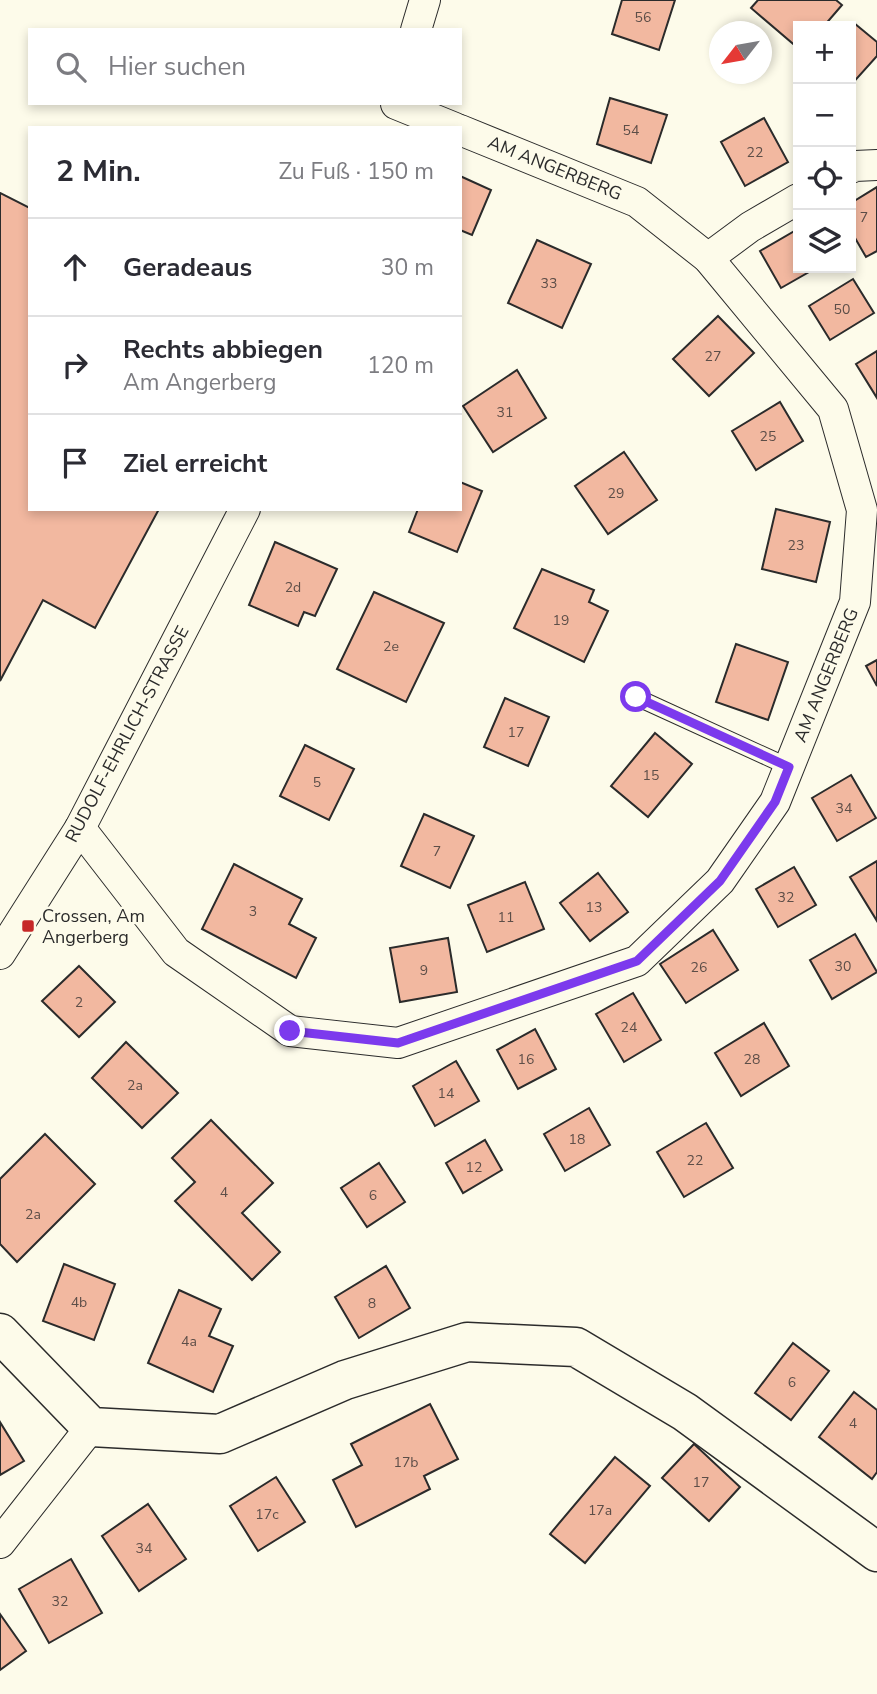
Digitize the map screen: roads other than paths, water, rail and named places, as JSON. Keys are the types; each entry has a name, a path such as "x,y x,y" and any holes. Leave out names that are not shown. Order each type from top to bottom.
{"street":[{"path":"417,28 425,0"},
{"path":"389,126 396,105"},
{"path":"398,105 450,126"},
{"name":"AM ANGERBERG","path":"80,828 176,952 290,1031 398,1043 637,961 720,881 775,802 855,602 870,511 833,409 708,258 637,202 462,131"},
{"path":"856,166 877,165"},
{"path":"708,258 750,227 793,202"},
{"name":"RUDOLF-EHRLICH-STRASSE","path":"0,954 80,828 244,511"},
{"path":"0,1333 91,1427 220,1434 345,1380 467,1342 576,1347 685,1412 877,1552"},
{"path":"0,1544 91,1427"}],"lane":[{"path":"636,697 789,767"}],"place":[{"name":"Crossen, Am Angerberg","path":"28,926"}]}
